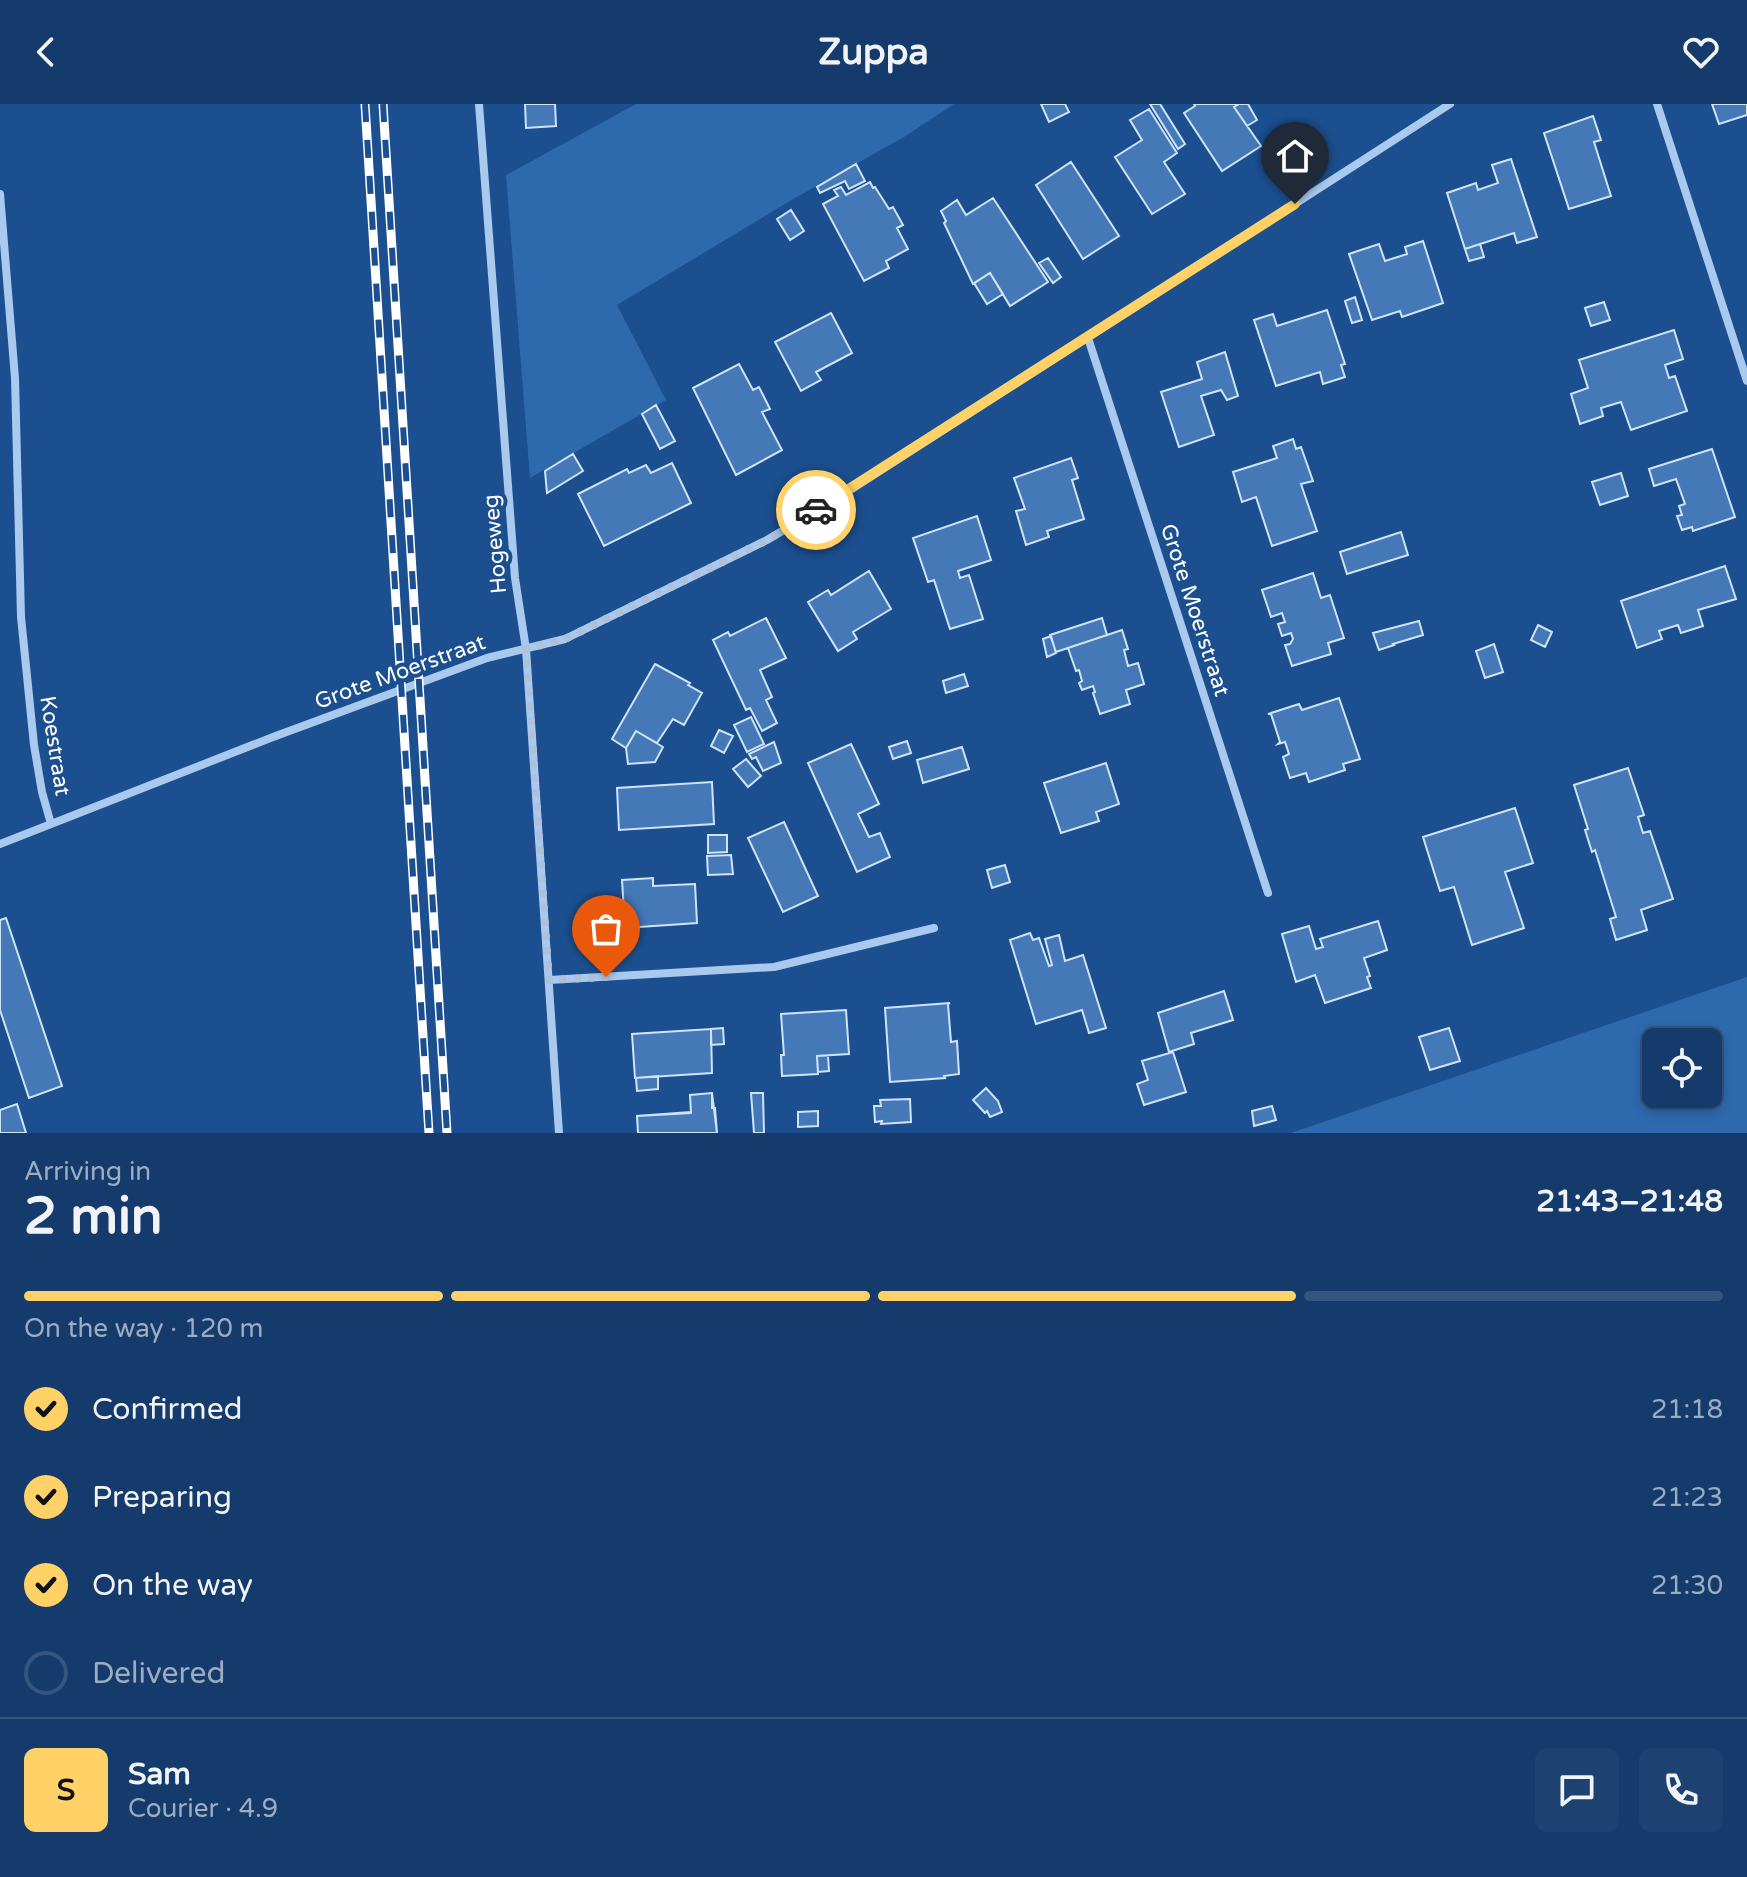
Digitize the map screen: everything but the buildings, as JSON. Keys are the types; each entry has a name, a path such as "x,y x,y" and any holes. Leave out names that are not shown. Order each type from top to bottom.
{"street":[{"name":"Hogeweg","path":"479,104 515,578 526,649 559,1133"},
{"name":"Grote Moerstraat","path":"0,844 301,726 487,658 565,639 767,540 838,498 1450,104"},
{"path":"1657,104 1747,381"},
{"name":"Koestraat","path":"0,194 15,378 21,617 34,745 51,824"},
{"name":"Grote Moerstraat","path":"1088,338 1268,893"},
{"path":"549,980 774,967 934,928"}],"shaded area":[{"path":"636,104 954,104 904,137 795,198 617,305 666,400 530,478 506,175"},
{"path":"1747,977 1747,1133 1291,1133"}],"railway":[{"path":"365,104 429,1133"},
{"path":"383,104 447,1133"}],"way so far":[{"path":"606,977 549,980 526,649 565,639 767,540 816,510"}],"route":[{"path":"816,510 1295,204"}]}
